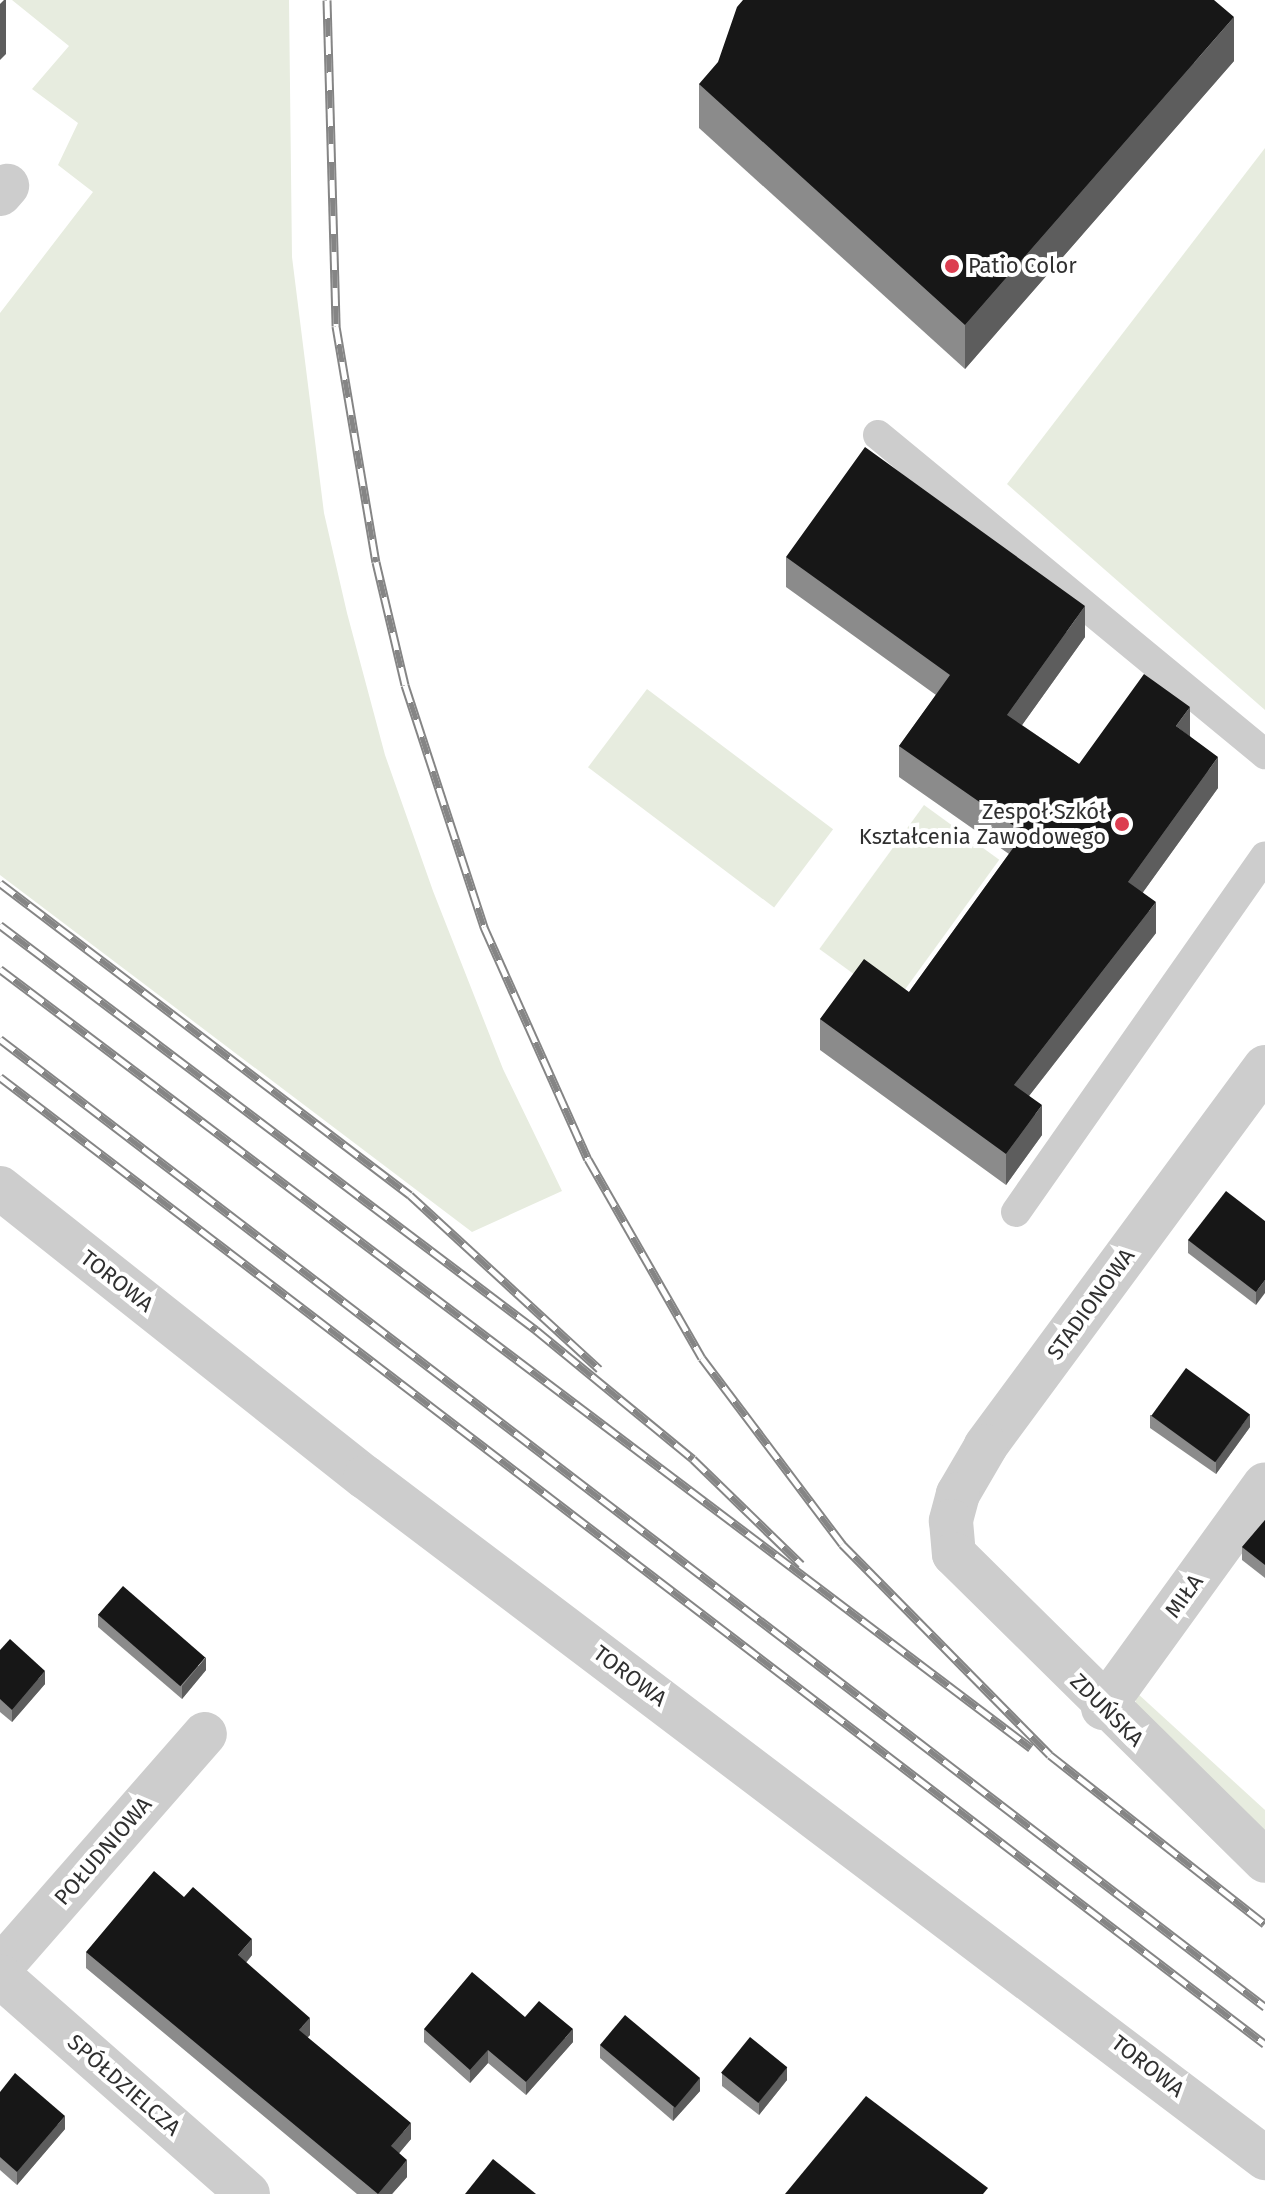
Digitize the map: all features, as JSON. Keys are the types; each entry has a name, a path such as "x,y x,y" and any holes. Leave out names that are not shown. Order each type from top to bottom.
{"street":[{"name":"STADIONOWA","path":"954,1554 958,1494 986,1446 1265,1067"},
{"name":"TOROWA","path":"0,1188 365,1477 1265,2158"},
{"name":"MIŁA","path":"1103,1708 1265,1484"},
{"name":"ZDUŃSKA","path":"954,1554 1103,1708 1265,1861"},
{"name":"POŁUDNIOWA","path":"0,1968 205,1734"},
{"name":"SPÓŁDZIELCZA","path":"0,1976 248,2194"}],"lane":[{"path":"878,435 1265,754"},
{"path":"1016,1212 1265,857"}],"shaded area":[{"path":"12,0 289,0 292,257 324,513 385,755 433,891 503,1069 562,1191 472,1232 0,875 0,313 93,192 58,165 78,123 32,89 69,46"},
{"path":"1265,148 1265,710 1007,484"},
{"path":"647,689 833,829 774,907 588,767"},
{"path":"924,805 999,860 895,1004 819,949"},
{"path":"1137,1693 1265,1810 1265,1836 1134,1712"}],"building":[{"name":"Patio Color","path":"743,0 1214,0 1234,17 965,325 699,84 718,62 737,7"},
{"path":"865,447 1085,606 1007,715 1079,764 1144,674 1190,707 1176,726 1218,757 1128,882 1156,902 1014,1085 1042,1105 1006,1154 820,1019 864,959 909,992 1024,833 899,746 950,675 786,557"},
{"path":"1226,1191 1265,1221 1265,1280 1256,1292 1188,1240"},
{"path":"1186,1368 1250,1414 1215,1462 1151,1416"},
{"path":"1265,1520 1265,1565 1242,1547"},
{"path":"123,1586 205,1658 180,1686 98,1615"},
{"path":"10,1639 45,1671 12,1710 0,1699 0,1650"},
{"path":"154,1871 184,1897 193,1887 252,1939 238,1955 310,2018 299,2030 411,2123 391,2146 407,2160 378,2194 86,1952"},
{"path":"472,1972 525,2017 539,2001 573,2029 526,2082 488,2050 470,2070 424,2029"},
{"path":"625,2015 700,2078 675,2108 600,2045"},
{"path":"750,2037 787,2067 758,2103 721,2073"},
{"path":"15,2073 65,2116 17,2172 0,2157 0,2092"},
{"path":"866,2096 988,2188 983,2194 785,2194"},
{"path":"493,2159 536,2194 465,2194"}],"railway":[{"path":"327,0 336,326 376,562 405,685 484,927 588,1159 702,1358 842,1544 1050,1755 1265,1924"},
{"path":"0,883 410,1195 599,1369"},
{"path":"0,925 536,1330 693,1459 801,1564"},
{"path":"0,969 1031,1748"},
{"path":"0,1039 1265,2007"},
{"path":"0,1077 1265,2044"}],"place":[{"name":"Patio Color","path":"952,266"},
{"name":"Zespoł Szkół Kształcenia Zawodowego","path":"1122,824"}]}
